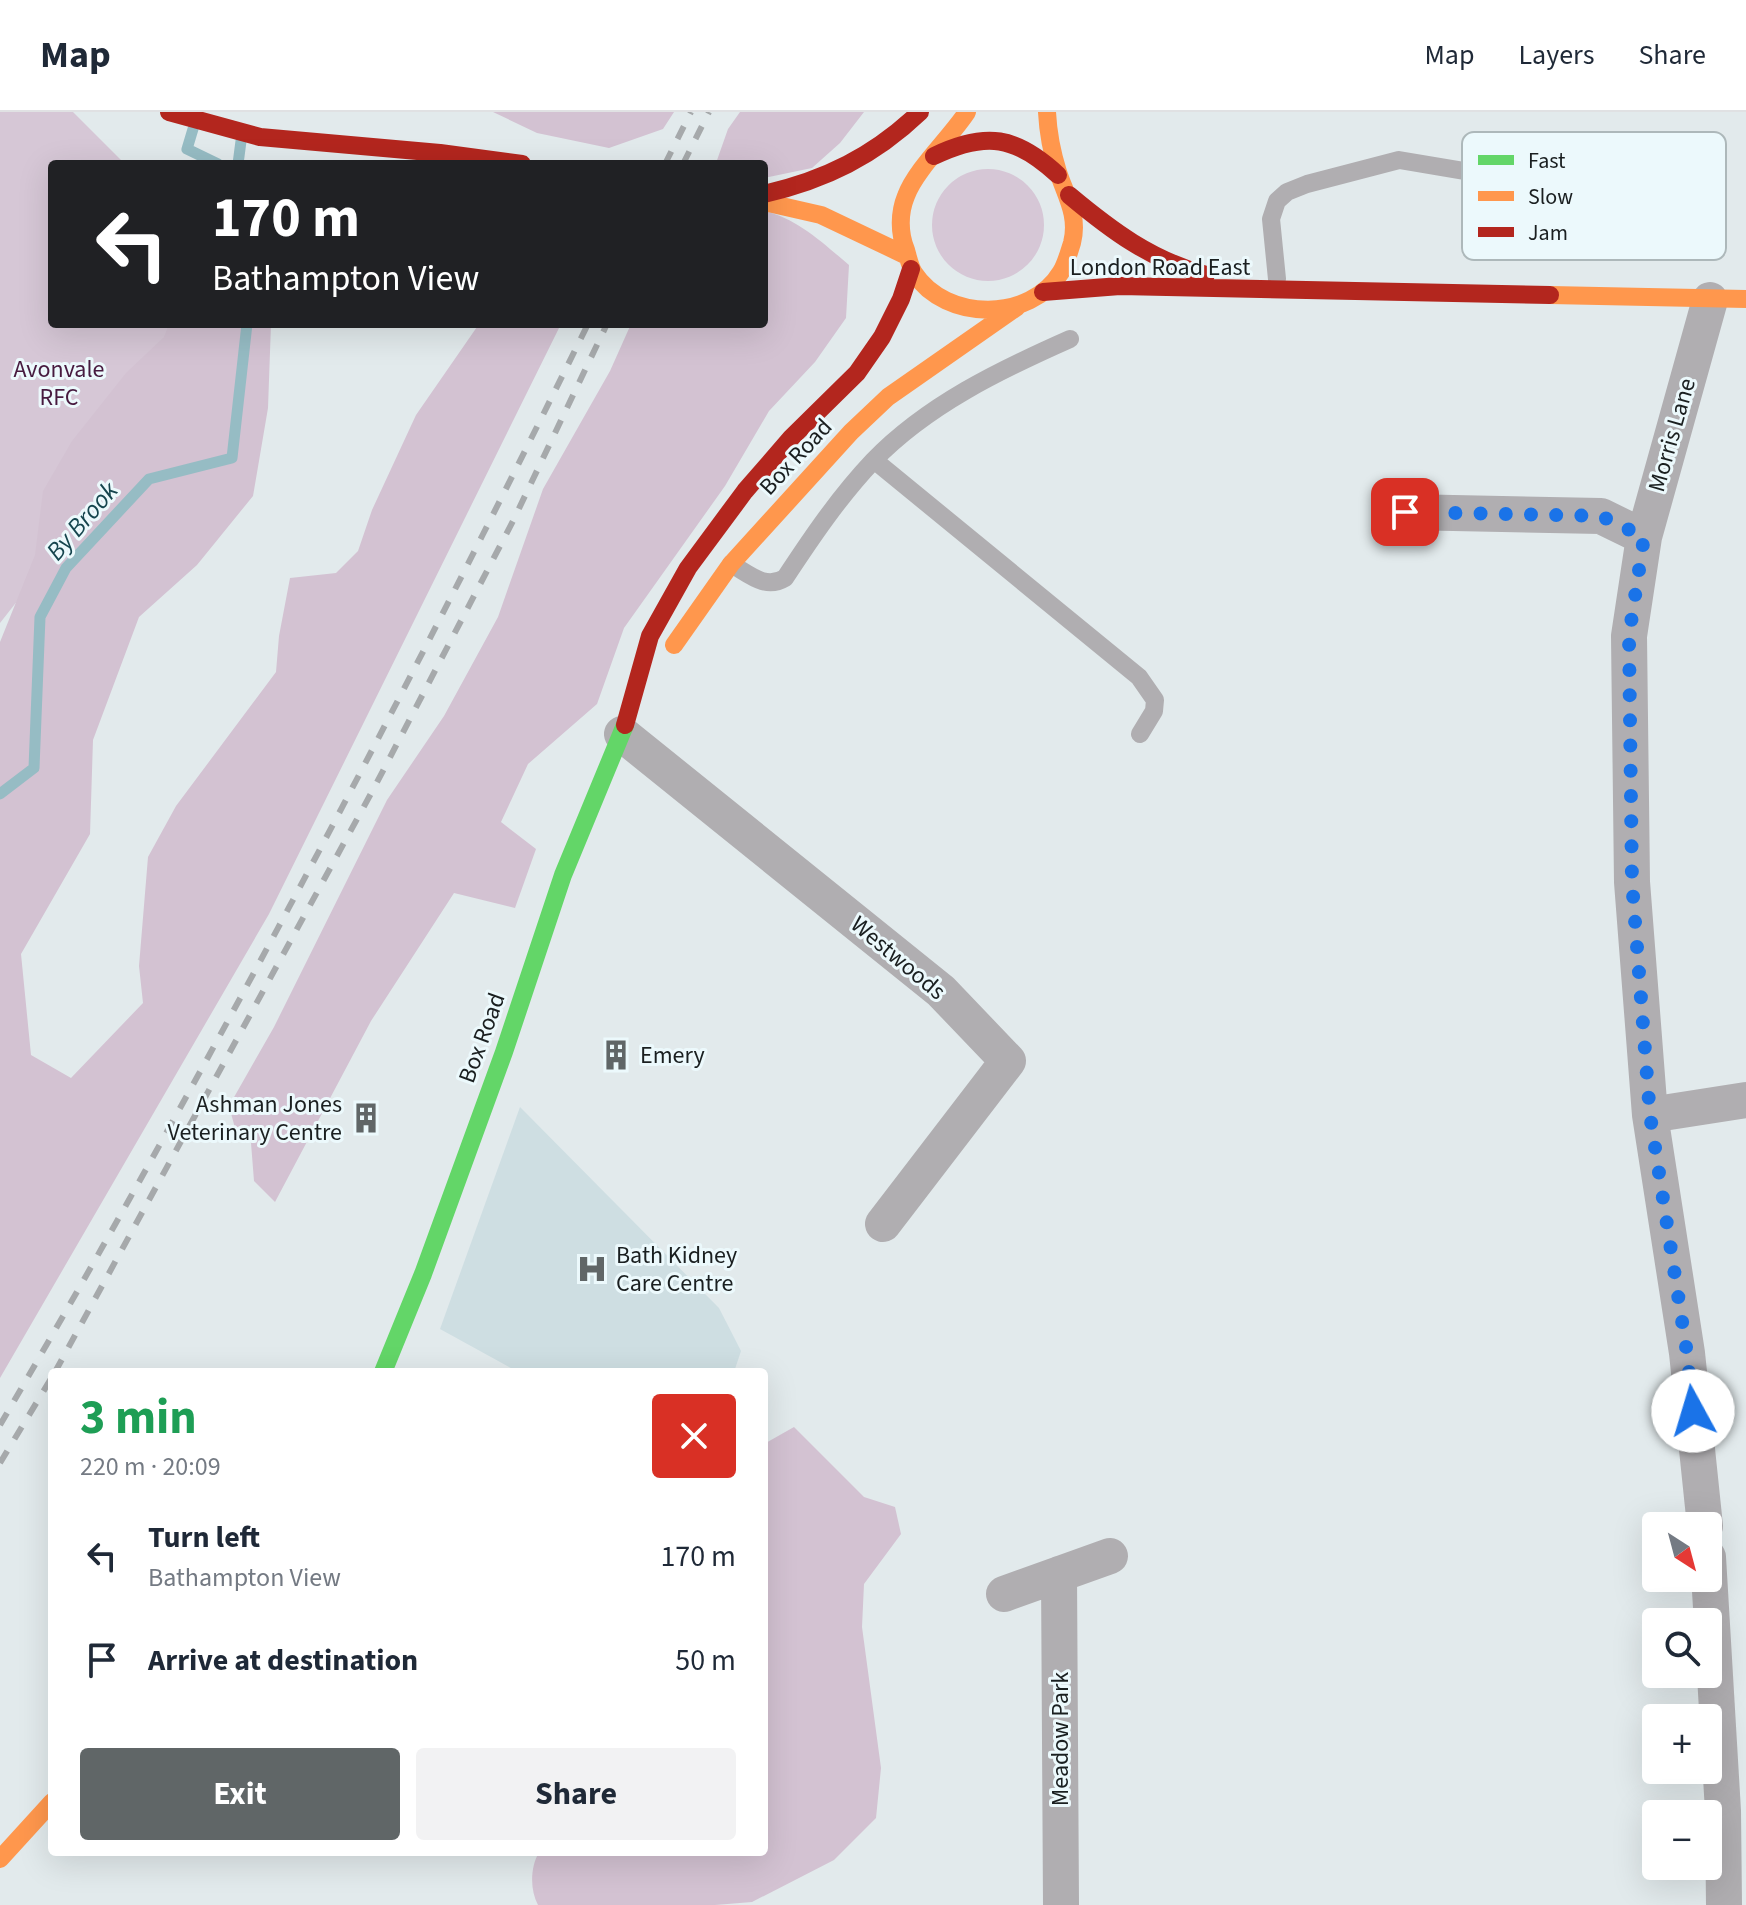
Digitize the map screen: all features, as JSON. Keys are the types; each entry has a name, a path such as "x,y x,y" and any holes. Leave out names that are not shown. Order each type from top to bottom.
{"main road":[{"path":"169,112 260,137 492,160"},
{"path":"768,197 840,172 876,151 920,112"},
{"path":"899,174 930,160 959,143 984,138 1012,142 1039,155 1058,175 1073,210 1072,243 1062,270 1043,292 1017,307 983,312 951,305 927,288 908,262 900,227 905,197 919,171 930,160 967,112"},
{"path":"1047,112 1058,175"},
{"path":"768,198 818,195"},
{"name":"London Road East","path":"1069,195 1116,234 1155,260 1195,273 1277,285"},
{"path":"768,199 821,215 908,262"},
{"name":"Box Road","path":"385,1368 423,1274 504,1052 563,875 624,727 650,636 688,568 745,491 791,438 857,373 882,337 908,262"},
{"name":"London Road East","path":"1043,292 1120,286 1277,285 1746,299"},
{"name":"Box Road","path":"624,727 680,635 731,564 851,432 888,397 1017,307"},
{"path":"0,1859 48,1806"}],"street":[{"name":"Morris Lane","path":"1704,1512 1687,1353 1650,1115 1632,882 1629,636 1644,537 1710,300"},
{"path":"1405,512 1601,516 1644,537"},
{"name":"Westwoods","path":"624,727 941,991 1008,1061 883,1224"},
{"path":"1650,1115 1746,1100"},
{"path":"1004,1594 1110,1556"},
{"name":"Meadow Park","path":"1059,1574 1061,1905"},
{"path":"1712,1592 1734,1812 1724,1905"}],"lane":[{"path":"1277,285 1271,219 1277,201 1287,192 1399,160 1462,171"},
{"path":"731,564 764,583 776,584 785,578 825,517 874,460 942,406 1003,369 1070,339"},
{"path":"874,460 1139,677 1155,700 1154,711 1140,734"}],"shaded area":[{"path":"493,112 674,112 663,129 609,148 537,133"},
{"path":"740,112 864,112 840,143 812,168 768,177 768,160 717,160 728,129"},
{"path":"768,212 799,226 849,265 846,318 815,362 769,411 725,486 624,628 597,704 528,764 501,822 536,849 515,908 454,893 371,1021 275,1202 254,1181 251,1143 235,1128 229,1106 274,1027 387,800 444,716 498,617 543,489 610,371 629,328 768,328"},
{"path":"167,328 271,328 268,408 253,496 197,565 139,617 93,740 90,834 21,954 31,1055 71,1078 143,1003 139,966 148,857 176,806 276,672 290,578 336,573 358,551 372,510 416,415 476,328 559,328 269,914 0,1378 0,642 35,555 43,491 72,441 126,373 164,337"},
{"path":"520,1107 719,1308 741,1351 735,1368 511,1368 440,1329"},
{"path":"794,1427 864,1497 895,1507 901,1534 864,1584 862,1627 881,1768 876,1818 834,1860 752,1902 715,1905 538,1905 532,1879 537,1856 768,1856 768,1442"}],"green space":[{"name":"Avonvale RFC","path":"0,112 73,112 121,160 48,160 48,328 201,328 44,567 0,623"},
{"path":"988,169 1010,173 1028,185 1040,203 1044,225 1040,247 1028,265 1010,277 988,281 966,277 948,265 936,247 932,225 936,203 948,185 966,173"}],"waterway":[{"path":"193,129 187,149 210,160"},
{"name":"By Brook","path":"239,160 241,141"},
{"name":"By Brook","path":"0,794 34,768 40,617 66,568 149,479 232,458 247,328"}],"railway":[{"path":"667,160 691,112"},
{"path":"685,160 709,112"},
{"path":"0,1425 155,1154 304,880 586,328"},
{"path":"57,1368 374,788 513,521 605,328"},
{"path":"0,1463 48,1384"}],"traffic: fast":[{"path":"385,1368 423,1274 504,1052 563,875 625,725"}],"traffic: slow":[{"path":"967,112 911,186 902,209 901,230 913,271 928,289 946,301 988,310 1030,300 1047,288 1063,269 1072,243 1073,215 1054,157 1047,112"},
{"path":"768,203 821,215 905,255"},
{"path":"1550,295 1746,299"},
{"path":"674,645 731,564 851,432 888,397 1017,307"},
{"path":"0,1859 48,1806"}],"traffic: jam":[{"path":"169,112 260,137 492,160"},
{"path":"768,193 828,174 867,154 920,112"},
{"path":"934,156 969,143 1000,142 1028,152 1058,175"},
{"path":"1069,195 1101,221 1150,253 1206,275"},
{"path":"625,725 650,636 688,568 745,491 791,438 857,373 882,337 901,299 911,269"},
{"path":"1043,292 1120,286 1550,295"}],"place":[{"name":"Emery","path":"616,1055"},
{"name":"Ashman Jones Veterinary Centre","path":"366,1118"},
{"name":"Bath Kidney Care Centre","path":"592,1269"}],"route":[{"path":"1405,512 1601,516 1644,537 1629,636 1632,882 1650,1115 1687,1353 1693,1411"}]}
